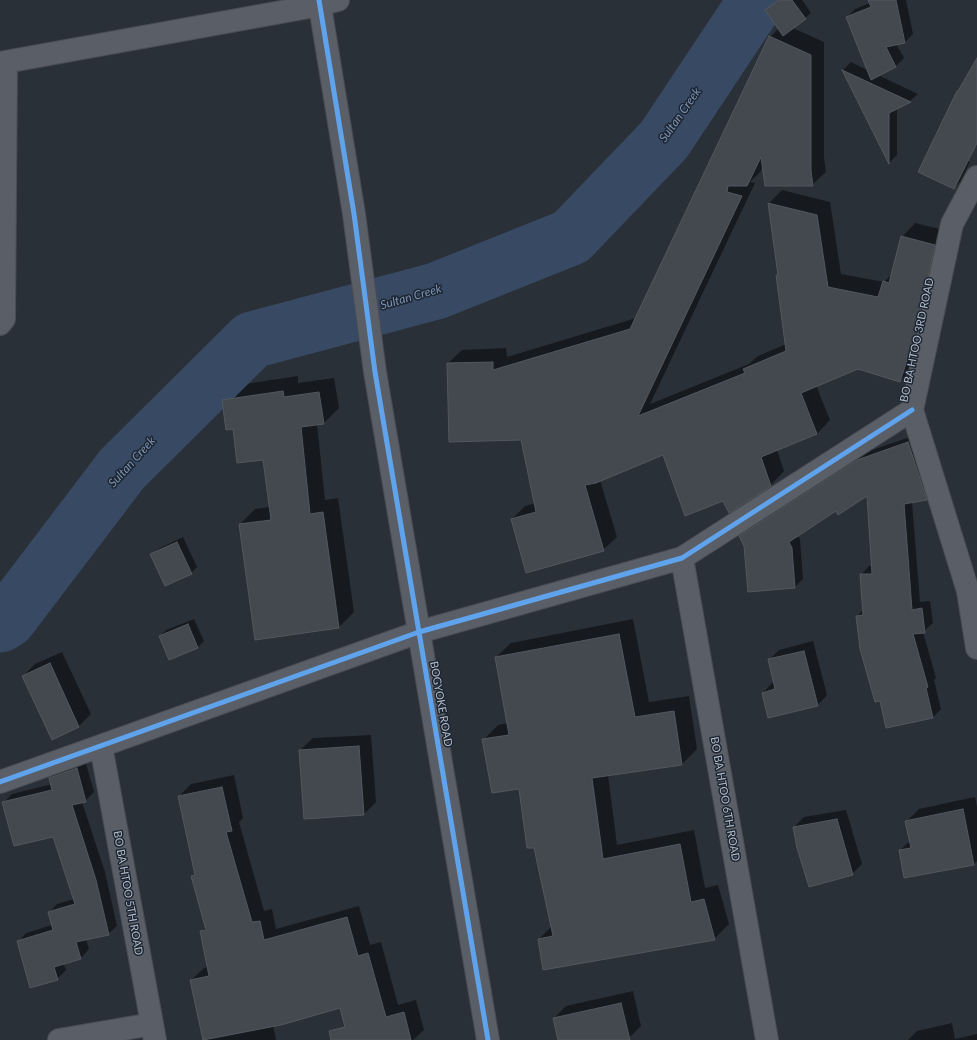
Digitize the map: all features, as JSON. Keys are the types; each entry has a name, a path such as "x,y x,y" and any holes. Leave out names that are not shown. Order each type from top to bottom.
{"street":[{"path":"0,324 4,319 3,63 326,2"},
{"name":"BOGYOKE ROAD","path":"326,2 375,372 488,1040"},
{"name":"BO BA HTOO 3RD ROAD","path":"977,177 952,224 912,410 968,591 977,648"},
{"path":"0,782 419,632 682,558 912,410"},
{"name":"BO BA HTOO 6TH ROAD","path":"682,558 768,1040"},
{"name":"BO BA HTOO 5TH ROAD","path":"101,746 154,1032"},
{"path":"59,1040 154,1032"}],"building":[{"path":"779,0 792,0 806,19 783,36 765,10"},
{"path":"868,0 896,0 905,43 886,47 896,67 871,80 846,17 871,7"},
{"path":"769,36 811,55 811,171 813,186 765,186 761,157 747,186 728,186 727,192 742,196 638,416 745,373 743,369 786,351 776,275 778,275 768,203 817,215 828,287 878,297 883,281 889,283 901,236 935,245 916,332 900,382 858,369 801,393 817,434 761,457 771,486 729,513 723,501 685,516 663,455 596,483 585,485 604,551 526,573 511,519 536,512 521,440 449,442 447,363 493,362 493,370 630,329"},
{"path":"977,58 977,143 954,189 918,172 957,91"},
{"path":"842,70 911,102 889,113 889,164"},
{"path":"283,391 284,397 319,392 324,424 301,427 310,514 323,512 339,628 255,640 239,524 271,520 263,460 237,463 233,429 226,430 222,400"},
{"path":"908,442 927,500 904,504 912,610 922,608 925,633 913,634 928,687 926,688 933,718 886,728 880,701 875,702 860,649 856,616 863,615 860,574 872,574 867,496 838,515 836,511 789,542 792,548 795,588 748,592 744,546 739,536 857,460"},
{"path":"177,542 192,574 165,586 150,554"},
{"path":"188,624 198,648 169,660 159,636"},
{"path":"619,634 635,717 674,711 682,765 592,778 603,859 680,844 691,902 704,899 715,940 543,970 538,939 553,936 534,848 527,848 519,789 492,793 482,739 509,735 495,657"},
{"path":"804,651 818,706 768,718 762,693 775,689 768,659"},
{"path":"50,663 79,727 52,740 22,676"},
{"path":"359,746 364,815 304,819 299,750"},
{"path":"77,768 86,802 72,805 96,880 109,935 76,942 81,959 54,967 58,980 30,988 17,941 53,930 48,912 75,904 53,837 14,846 2,802 52,790 49,778"},
{"path":"222,787 232,831 226,832 252,922 260,921 264,940 347,917 358,956 368,953 386,1017 404,1012 411,1040 331,1040 329,1031 345,1027 340,1008 281,1025 203,1040 190,980 209,976 200,931 206,930 191,876 195,875 178,796"},
{"path":"963,809 974,865 904,878 899,850 911,848 905,821"},
{"path":"837,819 853,875 809,887 797,848 793,827"},
{"path":"621,1003 630,1040 558,1040 553,1018"}],"waterway":[{"name":"Sultan Creek","path":"0,624 8,619 122,469 252,340 436,291 571,237 664,140 757,0"}],"cycle path":[{"path":"319,0 354,214 375,372 488,1040"},
{"path":"0,782 419,632 682,558 912,410"}]}
